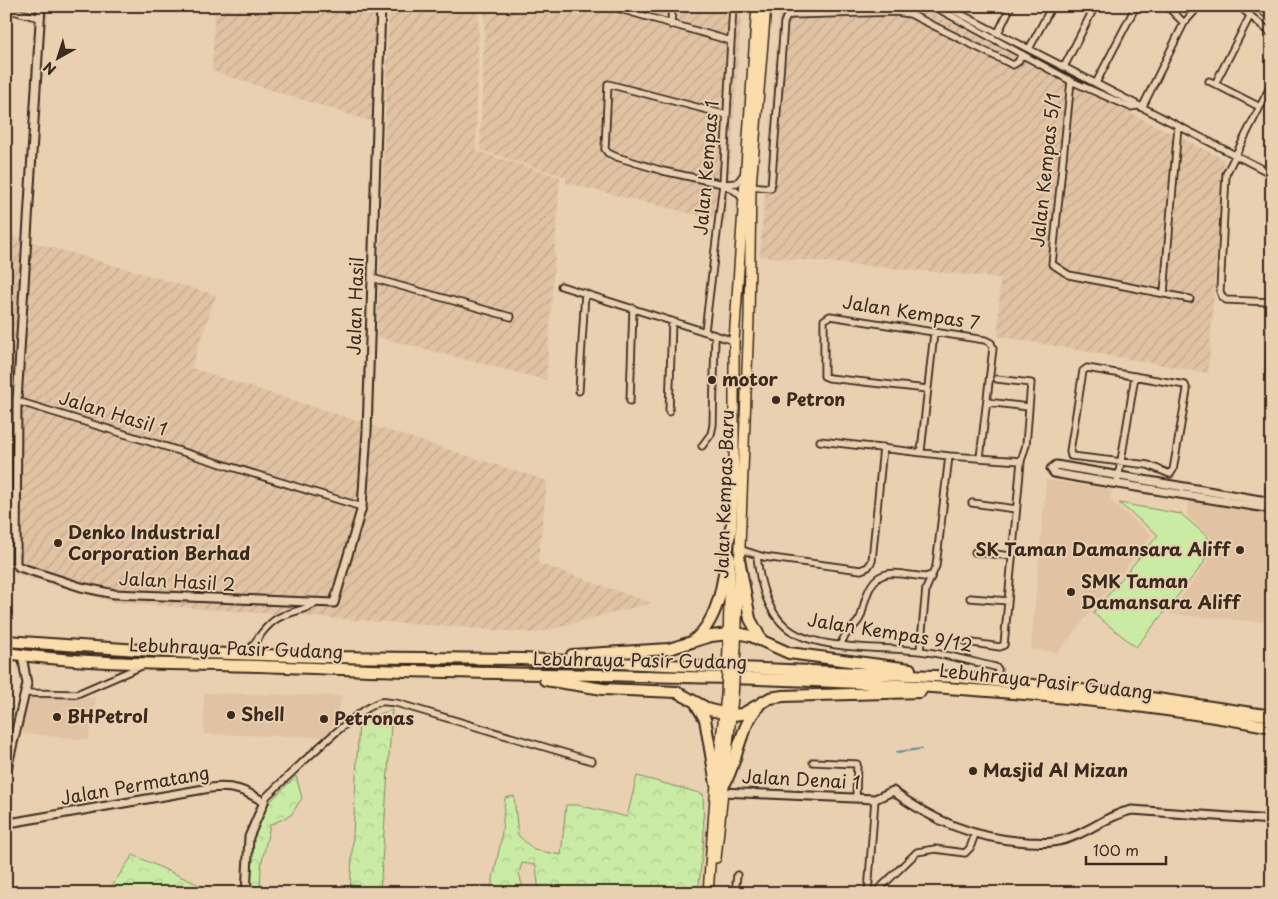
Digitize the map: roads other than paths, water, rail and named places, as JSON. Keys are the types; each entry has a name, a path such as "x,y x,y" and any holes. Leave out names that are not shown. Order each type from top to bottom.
{"highway":[{"path":"687,645 704,630 715,612 731,527"},
{"path":"739,554 750,619 762,641"},
{"path":"522,659 638,653 687,645 711,636 733,633 762,641 789,653 958,677"},
{"name":"Lebuhraya Pasir Gudang","path":"6,641 247,654 522,659 958,677 1199,704 1272,716"},
{"name":"Lebuhraya Pasir Gudang","path":"6,653 148,663 764,680 953,688 1133,705 1272,727"},
{"path":"499,674 604,689 677,692 705,708 728,715 742,714 762,702 783,696 894,694 953,688"},
{"path":"690,699 702,711 705,719 720,788"},
{"path":"720,788 752,713 762,702"}],"main road":[{"name":"Jalan Kempas Baru","path":"733,633 731,527 734,476 734,341 757,6"},
{"name":"Jalan Kempas Baru","path":"708,893 730,697 739,554 750,292 751,186 766,6"},
{"path":"1259,6 1272,17"},
{"path":"734,341 744,330 750,292"},
{"name":"Jalan Kempas Baru","path":"712,893 720,788"}],"street":[{"path":"17,401 41,6"},
{"name":"Jalan Hasil","path":"334,603 362,507 381,6"},
{"path":"619,6 620,9 671,25 731,41"},
{"path":"671,25 672,6"},
{"name":"Jalan Kempas 1","path":"706,332 723,184 733,6"},
{"path":"934,6 1071,81 1130,107 1140,107"},
{"path":"945,6 1272,174"},
{"path":"998,33 1012,6"},
{"path":"1029,49 1052,6"},
{"path":"1064,66 1095,6"},
{"path":"1096,83 1136,6"},
{"path":"1167,6 1184,23"},
{"path":"1140,107 1184,23 1199,6"},
{"path":"1239,6 1272,34"},
{"path":"6,9 40,18"},
{"path":"751,186 771,188 784,23 790,15 897,12 923,20 1013,64 1018,62 1022,54"},
{"path":"1215,84 1250,16"},
{"name":"Jalan Kempas 5/1","path":"1071,81 1052,264 1069,275 1190,299"},
{"path":"1209,81 1260,107"},
{"path":"1272,83 1226,174 1222,296 1226,300 1272,302"},
{"path":"727,115 611,84 607,86 605,148 608,153 663,171 723,184 737,183 746,171"},
{"path":"1164,293 1178,126"},
{"path":"723,184 737,192 743,199"},
{"path":"372,278 511,317"},
{"path":"561,286 734,341"},
{"path":"580,391 585,293"},
{"path":"630,401 633,308"},
{"path":"1272,311 1268,372 1272,375"},
{"name":"Jalan Kempas 7","path":"927,389 824,376 823,327 826,317 830,316 985,340 991,343 993,348 987,402"},
{"path":"669,412 672,321"},
{"path":"717,335 729,332 735,325"},
{"path":"921,451 934,333"},
{"path":"702,446 711,434 713,425 717,335"},
{"path":"1084,368 1135,376 1185,385 1187,390 1173,470 1170,474 1148,465 1071,456 1070,451 1084,368"},
{"path":"1118,480 1135,376"},
{"path":"970,598 1008,602 1016,509 1021,462 1026,445 1031,383 997,379"},
{"name":"Jalan Hasil 1","path":"17,401 362,507"},
{"name":"Jalan Hasil 2","path":"17,401 14,560 22,568 82,587 114,594 334,603"},
{"path":"980,458 987,402 1028,407"},
{"path":"820,440 921,451 949,456 1021,462"},
{"path":"739,554 861,570 868,567 872,561 883,447"},
{"path":"920,651 926,589 936,566 949,456"},
{"path":"1272,502 1118,480 1054,473 1051,469 1056,465 1118,480 1272,509"},
{"path":"1269,490 1272,478"},
{"path":"972,503 1016,509"},
{"path":"975,552 1012,556"},
{"name":"Jalan Kempas 9/12","path":"757,555 767,599 773,613 784,625 802,636 841,644 920,651 995,667 998,669 998,680"},
{"path":"841,644 845,635 860,620 869,588 875,577 887,573 925,577 931,574"},
{"name":"Jalan Kempas 9/12","path":"966,642 1002,647 1008,602"},
{"path":"247,654 268,626 280,616 306,609 316,603"},
{"path":"6,773 27,684 22,655"},
{"path":"25,693 77,694 148,663"},
{"path":"246,893 248,842 267,796 363,712 381,702 396,703 592,762"},
{"path":"813,762 857,764 856,798"},
{"name":"Jalan Permatang","path":"7,825 226,786 238,788 264,802"},
{"name":"Jalan Denai 1","path":"720,788 875,799 868,893"},
{"path":"875,799 893,791 937,820 975,834 1009,841 1058,841 1074,836 1120,812 1132,810 1272,820"},
{"path":"6,810 7,825"},
{"path":"875,893 917,852 934,849 965,853 970,848 975,834"},
{"path":"735,893 737,875"}],"waterway":[{"path":"897,752 921,749"}],"place":[{"name":"motor","path":"712,380"},
{"name":"Petron","path":"776,400"},
{"name":"Denko Industrial Corporation Berhad","path":"58,543"},
{"name":"SK Taman Damansara Aliff","path":"1240,550"},
{"name":"SMK Taman Damansara Aliff","path":"1071,592"},
{"name":"Shell","path":"231,715"},
{"name":"BHPetrol","path":"57,717"},
{"name":"Petronas","path":"324,719"},
{"name":"Masjid Al Mizan","path":"973,771"}]}
